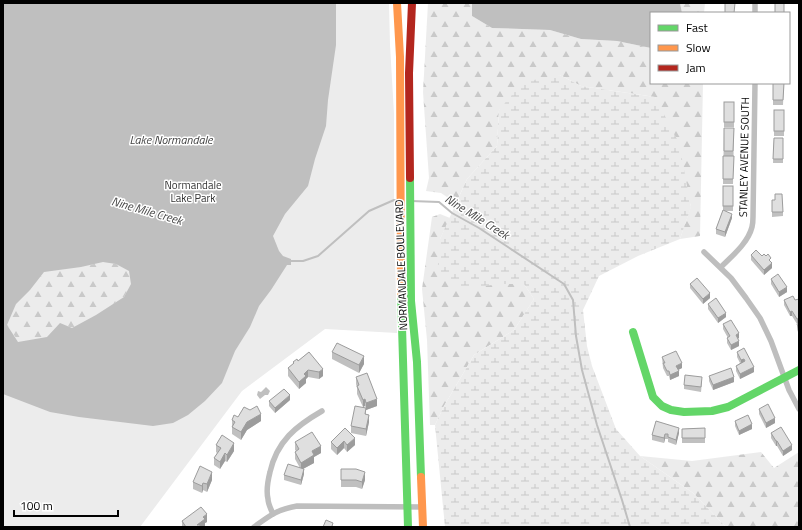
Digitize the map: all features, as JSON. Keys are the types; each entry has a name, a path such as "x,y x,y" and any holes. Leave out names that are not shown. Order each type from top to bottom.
{"main road":[{"name":"NORMANDALE BOULEVARD","path":"397,3 405,189"},
{"name":"NORMANDALE BOULEVARD","path":"408,527 401,298 412,3"},
{"name":"NORMANDALE BOULEVARD","path":"405,213 417,362 422,527"},
{"path":"633,332 653,397 659,403 673,411 707,412 726,409 799,370"}],"street":[{"name":"STANLEY AVENUE SOUTH","path":"721,267 748,237 752,227 754,84"},
{"path":"704,252 731,278 760,318 771,341 789,390 799,409"},
{"path":"273,514 267,499 268,480 276,452 284,440 296,428 322,411"},
{"path":"254,527 273,514 286,508 297,506 422,507"}],"green space":[{"name":"Lake Normandale","path":"3,3 389,3 394,114 394,220 397,333 325,329 242,391 140,527 3,527"},
{"path":"428,3 472,3 472,16 492,28 550,30 581,39 617,41 650,48 650,84 703,84 700,236 680,239 691,206 655,97 581,86 560,75 499,110 497,146 467,179 456,203 441,193 426,191 429,178 423,92"},
{"path":"680,3 705,3 704,12 682,12"},
{"path":"560,75 581,86 655,97 679,143 691,207 680,239 638,256 599,276 583,310 587,346 592,366 616,429 640,456 693,493 726,527 445,527 435,425 444,406 474,355 514,330 534,299 524,284 498,284 461,290 437,276 440,239 467,179 497,146 499,110 523,82"},
{"path":"440,214 450,218 440,239 498,284 524,284 534,299 514,330 474,355 444,406 435,425 430,425 427,340 422,289 432,217"},
{"path":"103,262 116,264 129,271 131,284 124,297 72,328 60,323 47,337 19,342 7,325 16,304 30,290 44,272 81,267"},
{"path":"761,452 774,468 799,452 799,527 726,527 693,493 640,456 692,461"}],"water":[{"name":"Lake Normandale","path":"3,3 336,3 336,45 328,100 326,126 308,186 285,214 273,236 279,251 283,256 291,259 291,265 287,265 259,306 250,327 235,351 222,383 205,401 188,415 173,423 153,426 50,412 3,394","holes":["103,262 116,264 129,271 131,284 124,297 72,328 60,323 47,337 18,342 7,325 16,304 30,290 44,272 81,267"]},
{"path":"472,3 680,3 682,12 650,12 650,48 617,41 581,39 550,30 492,28 472,16"},
{"path":"266,387 270,391 268,395 265,395 260,399 257,395 258,391 261,392"}],"building":[{"path":"725,3 735,3 734,12 725,12"},
{"path":"775,3 784,3 784,12 775,12"},
{"path":"773,84 784,84 783,100 773,100"},
{"path":"724,102 734,102 734,122 724,122"},
{"path":"774,110 784,110 784,131 774,131"},
{"path":"724,128 734,128 733,151 724,151"},
{"path":"774,138 783,138 783,159 773,159"},
{"path":"723,156 734,156 733,179 723,179"},
{"path":"723,186 733,186 733,206 723,206"},
{"path":"775,194 782,194 783,212 772,212 772,200 775,200"},
{"path":"723,210 732,214 725,232 716,229"},
{"path":"756,250 762,256 764,254 766,256 768,254 771,258 769,260 772,263 764,270 751,255"},
{"path":"778,274 787,287 779,292 771,279"},
{"path":"697,278 710,293 703,299 690,284"},
{"path":"793,296 795,300 799,299 799,318 797,319 792,311 790,312 784,300"},
{"path":"716,298 726,313 718,318 708,304"},
{"path":"731,320 739,333 736,335 739,341 731,345 727,338 730,336 723,324"},
{"path":"337,343 364,356 359,365 332,352"},
{"path":"744,348 754,367 740,374 736,366 745,361 744,359 741,360 737,352"},
{"path":"676,351 682,363 676,366 679,371 670,375 663,363 665,363 662,357"},
{"path":"309,352 323,369 319,372 308,370 304,374 306,376 299,382 288,368 294,363 293,362 297,359 298,361"},
{"path":"731,368 734,377 713,385 709,376"},
{"path":"367,373 377,399 366,403 365,399 363,400 357,386 359,385 356,377"},
{"path":"685,375 702,377 701,387 684,385"},
{"path":"284,389 290,395 275,408 269,401"},
{"path":"768,404 775,418 766,423 759,409"},
{"path":"257,406 261,414 247,422 241,432 232,427 235,422 232,420 234,415 238,417 244,407 250,410"},
{"path":"355,406 366,408 365,414 369,415 366,429 351,426"},
{"path":"748,415 752,424 739,431 735,421"},
{"path":"656,421 679,428 676,440 668,437 668,434 665,434 664,438 652,435"},
{"path":"781,427 792,445 783,451 771,433"},
{"path":"345,428 355,438 347,445 344,441 337,448 331,442"},
{"path":"705,428 705,438 682,438 682,429"},
{"path":"312,432 321,446 312,451 314,455 301,463 295,452 299,449 295,442"},
{"path":"222,435 234,443 227,455 225,453 220,462 214,458 221,448 216,445"},
{"path":"288,464 304,469 301,480 284,475"},
{"path":"200,466 212,472 207,484 203,483 202,486 193,482"},
{"path":"341,469 356,469 365,472 362,482 356,480 341,480"},
{"path":"201,507 207,514 203,517 205,519 197,525 200,525 200,527 186,527 182,521"},
{"path":"326,520 333,523 332,526 334,527 323,527"}],"waterway":[{"name":"Nine Mile Creek","path":"289,261 303,261 318,256 369,211 394,200 399,201"},
{"name":"Nine Mile Creek","path":"411,201 439,202 452,213 479,228 564,284 573,300 576,336 582,370 597,425 630,527"}],"traffic: fast":[{"path":"410,178 411,301 417,362 421,477"},
{"path":"401,293 408,527"},
{"path":"633,332 653,397 662,406 671,410 684,412 712,411 728,407 799,370"}],"traffic: slow":[{"path":"397,3 400,57 401,293"},
{"path":"421,477 423,527"}],"traffic: jam":[{"path":"410,178 409,73 412,3"}],"park label":[{"name":"Normandale Lake Park","path":"193,191"}]}
